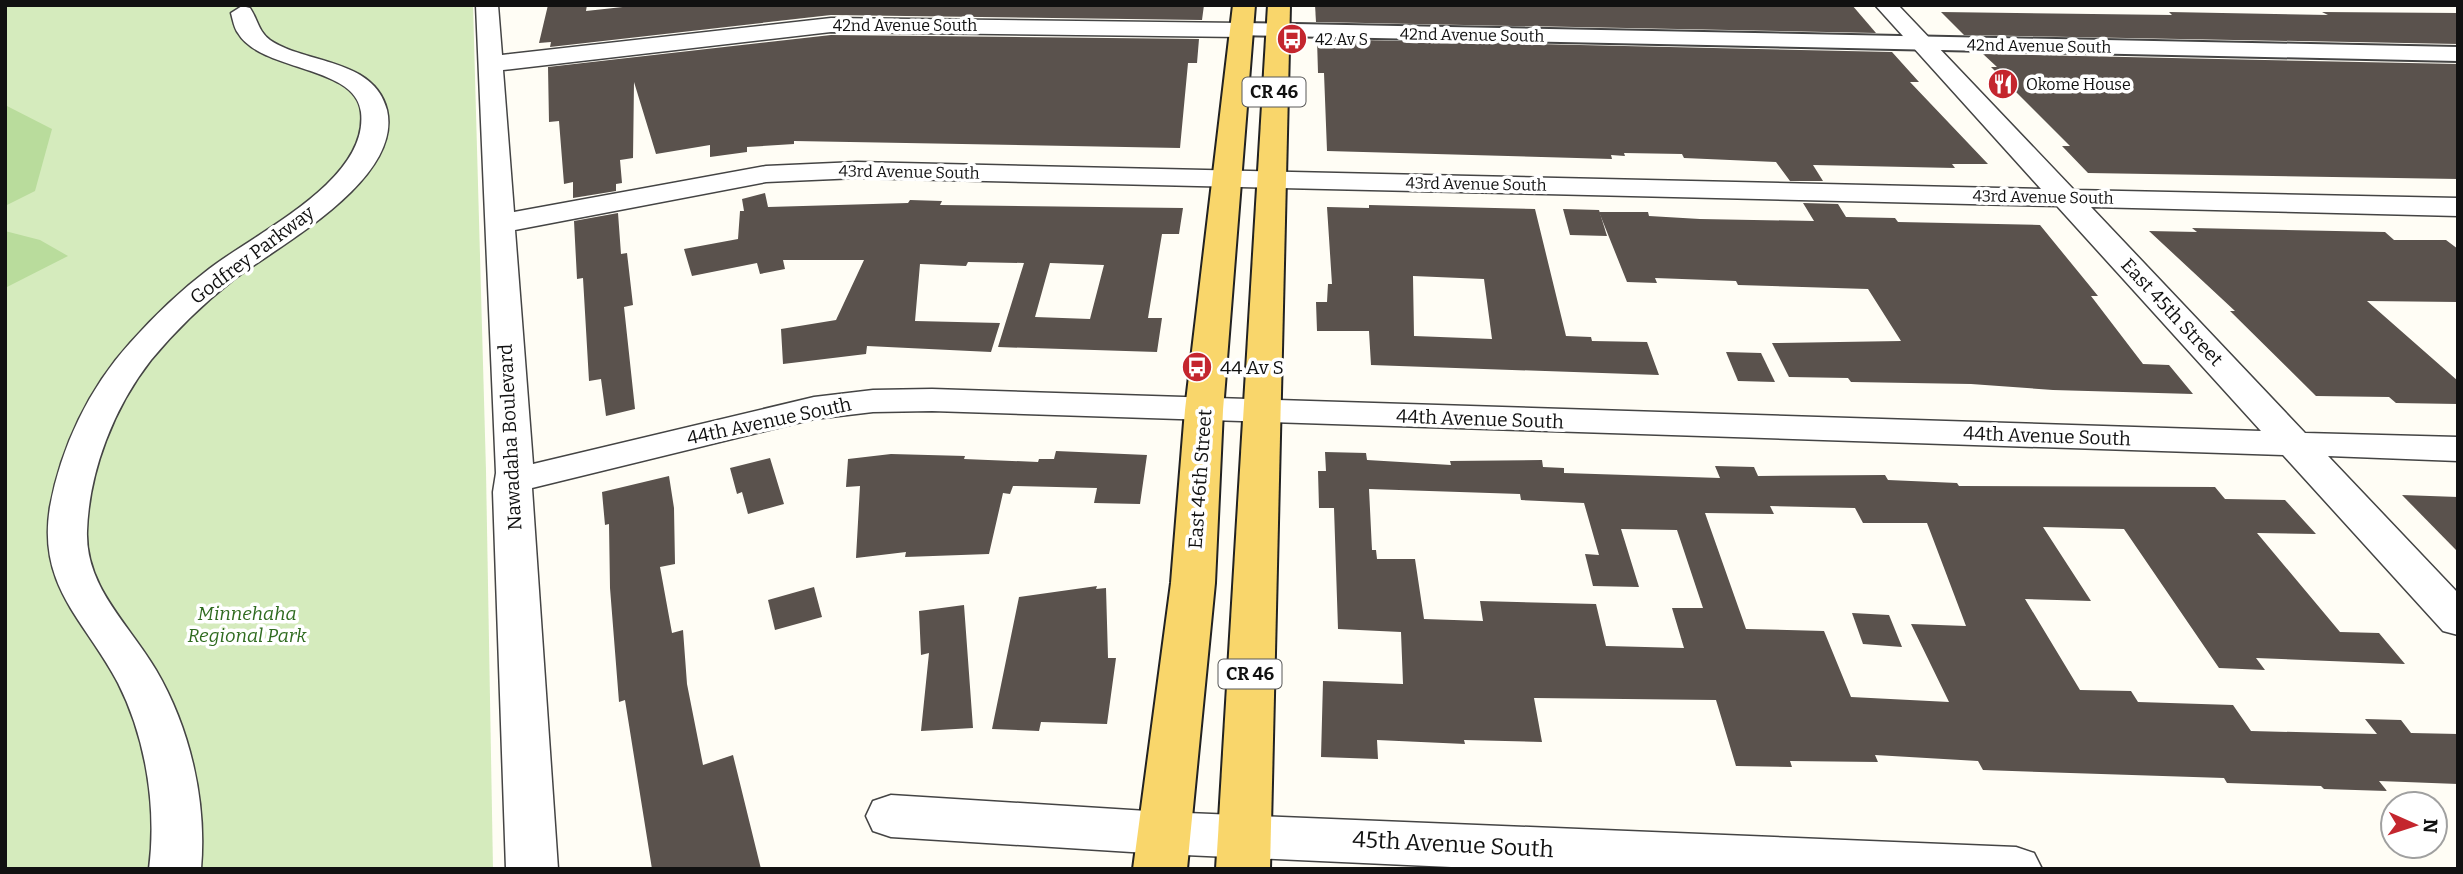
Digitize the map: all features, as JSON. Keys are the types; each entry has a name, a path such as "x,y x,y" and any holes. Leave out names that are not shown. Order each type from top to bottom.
{"main road":[{"name":"East 46th Street","path":"1162,851 1193,583 1204,410 1243,18"},
{"name":"CR 46","path":"1244,853 1278,18"}],"street":[{"name":"Nawadaha Boulevard","path":"486,5 515,473 512,481 532,869"},
{"name":"East 45th Street","path":"1886,5 2458,620"},
{"name":"Godfrey Parkway","path":"175,869 173,783 157,718 131,666 85,604 74,575 67,534 74,482 88,438 107,400 139,354 178,312 222,273 331,195 361,163 374,135 374,108 364,92 334,71 272,50 251,36 243,25 242,8"},
{"name":"42nd Avenue South","path":"489,64 831,25 1243,18 1921,43 2458,54"},
{"name":"43rd Avenue South","path":"499,224 766,174 806,171 1227,178 2458,207"},
{"name":"44th Avenue South","path":"512,481 814,408 873,401 932,400 1262,413 2458,449"},
{"name":"45th Avenue South","path":"891,816 1162,851 2016,869"}],"green space":[{"name":"Minnehaha Regional Park","path":"5,5 473,5 486,471 493,869 5,869"},
{"path":"5,105 52,129 35,191 5,206"},
{"path":"5,231 40,240 68,256 5,288"}],"building":[{"path":"548,5 587,5 586,11 641,5 1204,5 1202,20 831,15 550,47 551,42 539,43"},
{"path":"1315,5 1852,5 1876,33 1316,22"},
{"path":"1941,12 2172,15 2169,12 2328,15 2322,12 2458,13 2458,44 1964,35"},
{"path":"831,35 1199,39 1197,63 1188,63 1180,148 794,141 794,144 747,147 747,152 710,157 710,145 656,154 634,82 633,158 620,160 622,183 616,184 616,191 573,198 573,182 564,184 559,121 549,122 548,67"},
{"path":"1317,39 1892,52 1919,82 1910,82 1988,164 1952,164 1955,168 1813,165 1823,181 1790,181 1776,162 1684,158 1682,154 1624,153 1625,156 1611,155 1612,159 1327,151 1324,73 1318,73"},
{"path":"1983,54 2458,64 2458,179 2088,173 2062,146 2070,146 1991,67 1997,67"},
{"path":"765,193 768,207 908,203 910,200 942,201 940,205 1183,208 1179,234 1162,234 1148,318 1162,318 1157,352 998,347 1024,263 968,262 966,266 920,264 915,321 1000,323 991,352 867,346 866,354 783,364 781,329 836,320 864,260 783,260 785,269 760,274 757,263 692,276 684,249 738,239 740,211 744,211 742,199","holes":["1050,263 1104,265 1090,319 1035,317"]},
{"path":"1803,203 1838,204 1846,217 1895,218 1898,222 2040,225 2098,296 2091,296 2143,364 2169,365 2193,394 2053,390 1971,384 1851,382 1848,378 1789,377 1772,343 1901,341 1868,289 1738,285 1736,281 1655,278 1657,283 1627,282 1599,212 1648,212 1649,216 1700,219 1814,221"},
{"path":"1369,205 1535,209 1566,336 1591,337 1592,341 1647,342 1659,375 1371,365 1369,331 1317,331 1316,302 1327,302 1328,284 1332,284 1327,207 1369,208","holes":["1413,276 1484,279 1492,339 1414,336"]},
{"path":"1563,209 1599,210 1607,236 1570,235"},
{"path":"618,213 621,254 627,253 633,305 624,307 635,409 606,416 601,379 589,381 583,278 577,279 574,221"},
{"path":"2192,228 2385,232 2394,240 2446,240 2458,249 2458,302 2367,301 2458,381 2458,404 2396,403 2389,397 2316,396 2230,311 2235,311 2149,231 2197,232"},
{"path":"1726,352 1761,353 1775,382 1738,381"},
{"path":"1056,451 1147,455 1140,504 1094,503 1097,488 1013,486 1010,494 1003,493 989,554 905,557 906,552 856,558 860,486 846,487 848,459 891,454 1038,462 1039,459 1054,459"},
{"path":"1325,452 1366,453 1367,460 1451,465 1450,461 1542,460 1543,467 1564,468 1564,473 1720,478 1715,466 1754,467 1758,476 1885,475 1888,480 1957,483 1959,486 2215,487 2225,499 2285,500 2316,534 2257,533 2340,632 2379,633 2405,664 2256,658 2265,670 2219,668 2124,529 2043,527 2091,601 2025,599 2080,690 2131,691 2138,702 2233,705 2251,731 2377,734 2365,719 2401,720 2411,733 2458,734 2458,784 2379,781 2386,790 2324,789 2321,786 2227,783 2224,778 1983,770 1978,761 1875,755 1878,762 1790,761 1792,767 1736,766 1716,700 1534,698 1542,742 1464,740 1465,744 1377,740 1378,759 1321,757 1323,681 1403,684 1401,632 1338,629 1334,508 1319,508 1318,471 1326,471","holes":["1369,489 1520,494 1521,500 1584,503 1599,555 1585,554 1593,586 1639,587 1621,529 1677,530 1703,608 1672,608 1684,648 1606,646 1596,604 1480,601 1483,621 1424,619 1415,559 1377,559 1376,550 1372,550","1770,506 1855,508 1863,523 1927,523 1966,626 1911,624 1949,702 1851,697 1824,631 1746,629 1705,513 1774,514"]},
{"path":"770,458 784,504 748,514 742,492 737,494 730,468"},
{"path":"669,476 674,508 675,564 660,567 672,633 683,630 687,684 703,765 733,755 761,869 652,869 625,700 619,702 610,588 609,524 605,525 602,492"},
{"path":"2402,495 2458,497 2458,552"},
{"path":"1097,586 1096,589 1106,588 1108,658 1116,658 1107,724 1041,722 1039,731 992,729 1019,597"},
{"path":"814,587 822,617 775,630 768,600"},
{"path":"964,605 973,728 921,731 929,653 921,655 919,611"},
{"path":"1852,613 1889,615 1902,647 1863,644"}],"place":[{"name":"42 Av S","path":"1292,39"},
{"name":"Okome House","path":"2003,84"},
{"name":"44 Av S","path":"1197,367"}]}
